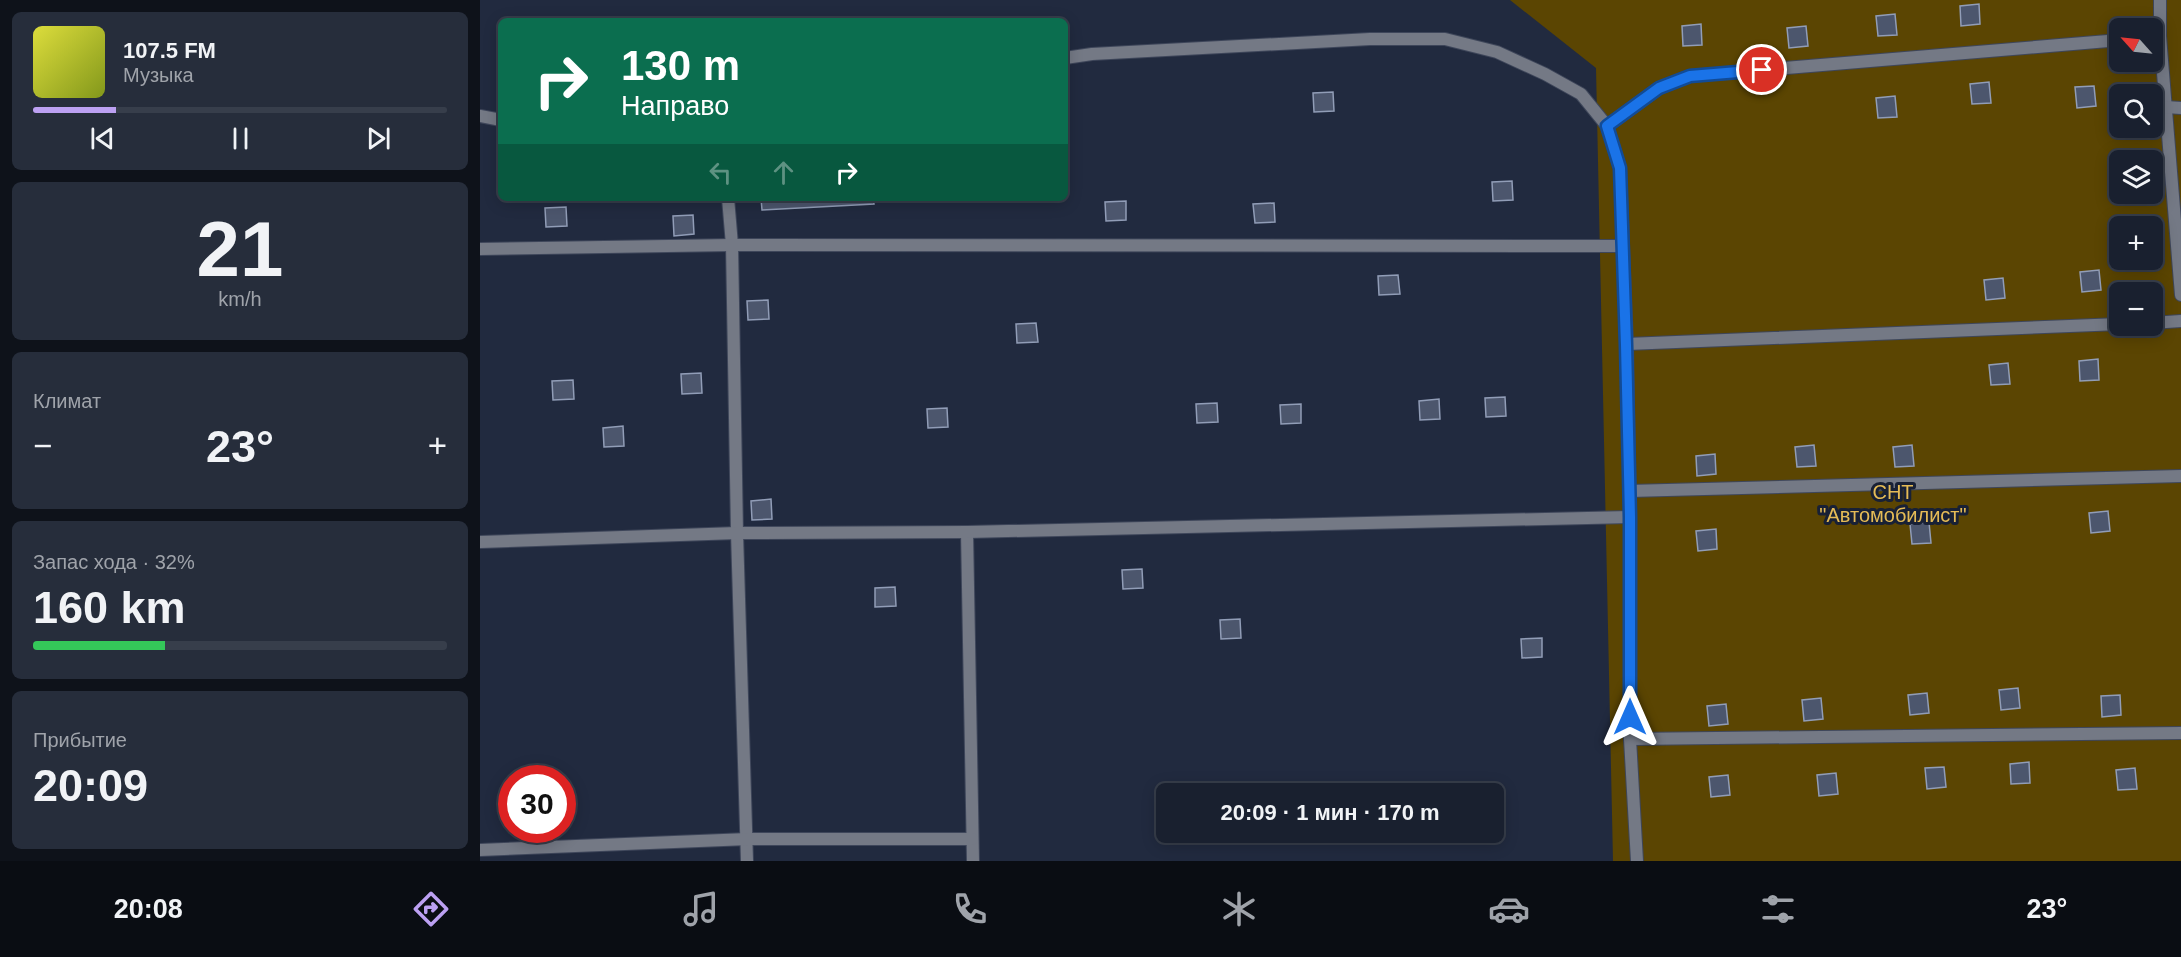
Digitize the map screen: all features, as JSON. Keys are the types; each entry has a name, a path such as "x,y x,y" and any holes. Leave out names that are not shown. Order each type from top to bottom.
{"street":[{"path":"2158,18 2160,0"},
{"path":"1068,58 1092,54 1370,39 1445,39 1497,52 1545,74 1581,94 1607,126 1620,168 1630,517 1630,739 1637,861"},
{"path":"1607,126 1659,88 1690,76 2109,41"},
{"path":"2161,72 2166,107 2181,295"},
{"path":"2166,107 2181,108"},
{"path":"480,116 498,119"},
{"path":"728,201 732,245 737,533 747,861"},
{"path":"480,249 732,245 1622,246"},
{"path":"2163,322 2181,321"},
{"path":"1626,345 2109,324"},
{"path":"1629,491 2181,476"},
{"path":"480,542 737,533 968,532 1630,517"},
{"path":"968,532 973,861"},
{"path":"1630,739 2181,733"},
{"path":"480,850 748,839 972,839"}],"green space":[{"name":"СНТ \"Автомобилист\"","path":"1510,0 2181,0 2181,861 1613,861 1596,68"}],"building":[{"path":"1979,4 1980,24 1961,26 1960,6"},
{"path":"1895,14 1897,35 1878,36 1876,16"},
{"path":"1701,24 1702,45 1683,46 1682,26"},
{"path":"1806,26 1808,46 1789,48 1787,28"},
{"path":"1989,82 1991,103 1972,104 1970,84"},
{"path":"2094,86 2096,106 2077,108 2075,87"},
{"path":"1333,92 1334,111 1314,112 1313,93"},
{"path":"1895,96 1897,117 1878,118 1876,98"},
{"path":"1512,181 1513,200 1493,201 1492,182"},
{"path":"761,201 874,201 874,204 762,210"},
{"path":"1126,201 1126,220 1106,221 1105,202"},
{"path":"1274,203 1275,222 1255,223 1253,204"},
{"path":"566,207 567,226 546,227 545,208"},
{"path":"693,215 694,234 674,236 673,216"},
{"path":"2099,270 2101,290 2082,292 2080,272"},
{"path":"1398,275 1400,294 1379,295 1378,276"},
{"path":"2003,278 2005,298 1986,300 1984,280"},
{"path":"768,300 769,319 748,320 747,301"},
{"path":"1036,323 1038,342 1017,343 1016,324"},
{"path":"2098,359 2099,380 2080,381 2079,361"},
{"path":"2008,363 2010,384 1991,385 1989,365"},
{"path":"701,373 702,393 682,394 681,374"},
{"path":"573,380 574,399 553,400 552,381"},
{"path":"1505,397 1506,416 1486,417 1485,398"},
{"path":"1439,399 1440,419 1420,420 1419,401"},
{"path":"1217,403 1218,422 1197,423 1196,404"},
{"path":"1301,404 1301,423 1281,424 1280,405"},
{"path":"947,408 948,427 928,428 927,409"},
{"path":"623,426 624,446 604,447 603,428"},
{"path":"1814,445 1816,466 1797,467 1795,447"},
{"path":"1912,445 1914,466 1895,467 1893,447"},
{"path":"1715,454 1716,474 1697,476 1696,456"},
{"path":"771,499 772,519 752,520 751,501"},
{"path":"2108,511 2110,531 2091,533 2089,513"},
{"path":"1929,522 1931,543 1912,544 1910,524"},
{"path":"1716,529 1717,549 1698,551 1696,531"},
{"path":"1142,569 1143,588 1123,589 1122,570"},
{"path":"895,587 896,606 875,607 875,588"},
{"path":"1240,619 1241,638 1221,639 1220,620"},
{"path":"1542,638 1542,657 1522,658 1521,639"},
{"path":"2018,688 2020,708 2001,710 1999,690"},
{"path":"1927,693 1929,713 1910,715 1908,695"},
{"path":"2120,695 2121,715 2102,717 2101,696"},
{"path":"1821,698 1823,719 1804,721 1802,700"},
{"path":"1726,704 1728,724 1709,726 1707,706"},
{"path":"2029,762 2030,783 2011,784 2010,764"},
{"path":"1944,767 1946,787 1927,789 1925,768"},
{"path":"2135,768 2137,789 2118,790 2116,770"},
{"path":"1836,773 1838,794 1819,796 1817,775"},
{"path":"1728,775 1730,795 1711,797 1709,777"}],"route":[{"path":"1630,717 1630,517 1620,168 1607,126 1659,88 1690,76 1762,70"}]}
